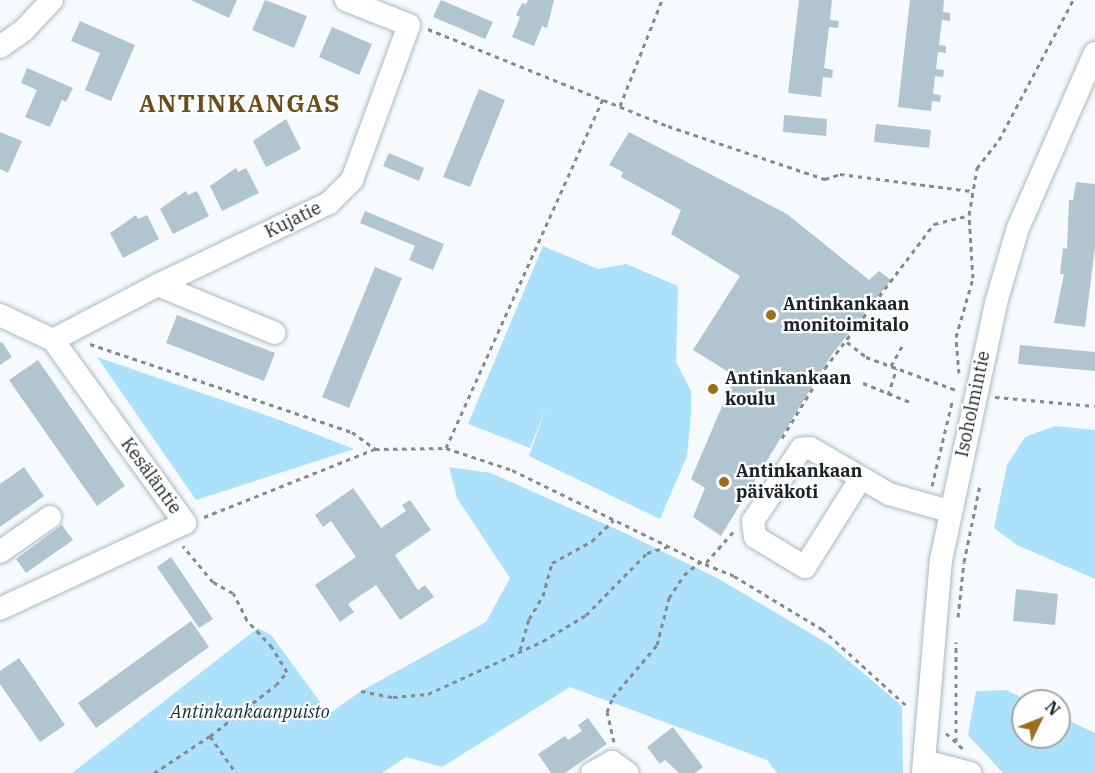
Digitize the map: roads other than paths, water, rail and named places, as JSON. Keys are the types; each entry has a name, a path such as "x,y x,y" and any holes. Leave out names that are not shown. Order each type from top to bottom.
{"street":[{"path":"0,47 24,30 52,0"},
{"name":"Kujatie","path":"53,340 158,285 329,203 352,180 409,25 346,0"},
{"name":"Isoholmintie","path":"923,767 932,635 949,511 996,303 1018,228 1095,53"},
{"path":"158,285 275,333"},
{"name":"Kesäläntie","path":"0,315 53,340 180,526 2,602"},
{"path":"861,478 805,567 755,537 753,521 801,449 810,448 905,501 949,511"},
{"path":"0,552 50,517"},
{"path":"592,773 605,764 622,767"},
{"path":"923,767 970,773"}],"place":[{"name":"Antinkankaan monitoimitalo","path":"771,315"},
{"name":"Antinkankaan koulu","path":"713,389"},
{"name":"Antinkankaan päiväkoti","path":"724,482"}],"district":[{"name":"ANTINKANGAS","path":"240,104"}],"park label":[{"name":"Antinkankaanpuisto","path":"250,712"}]}
